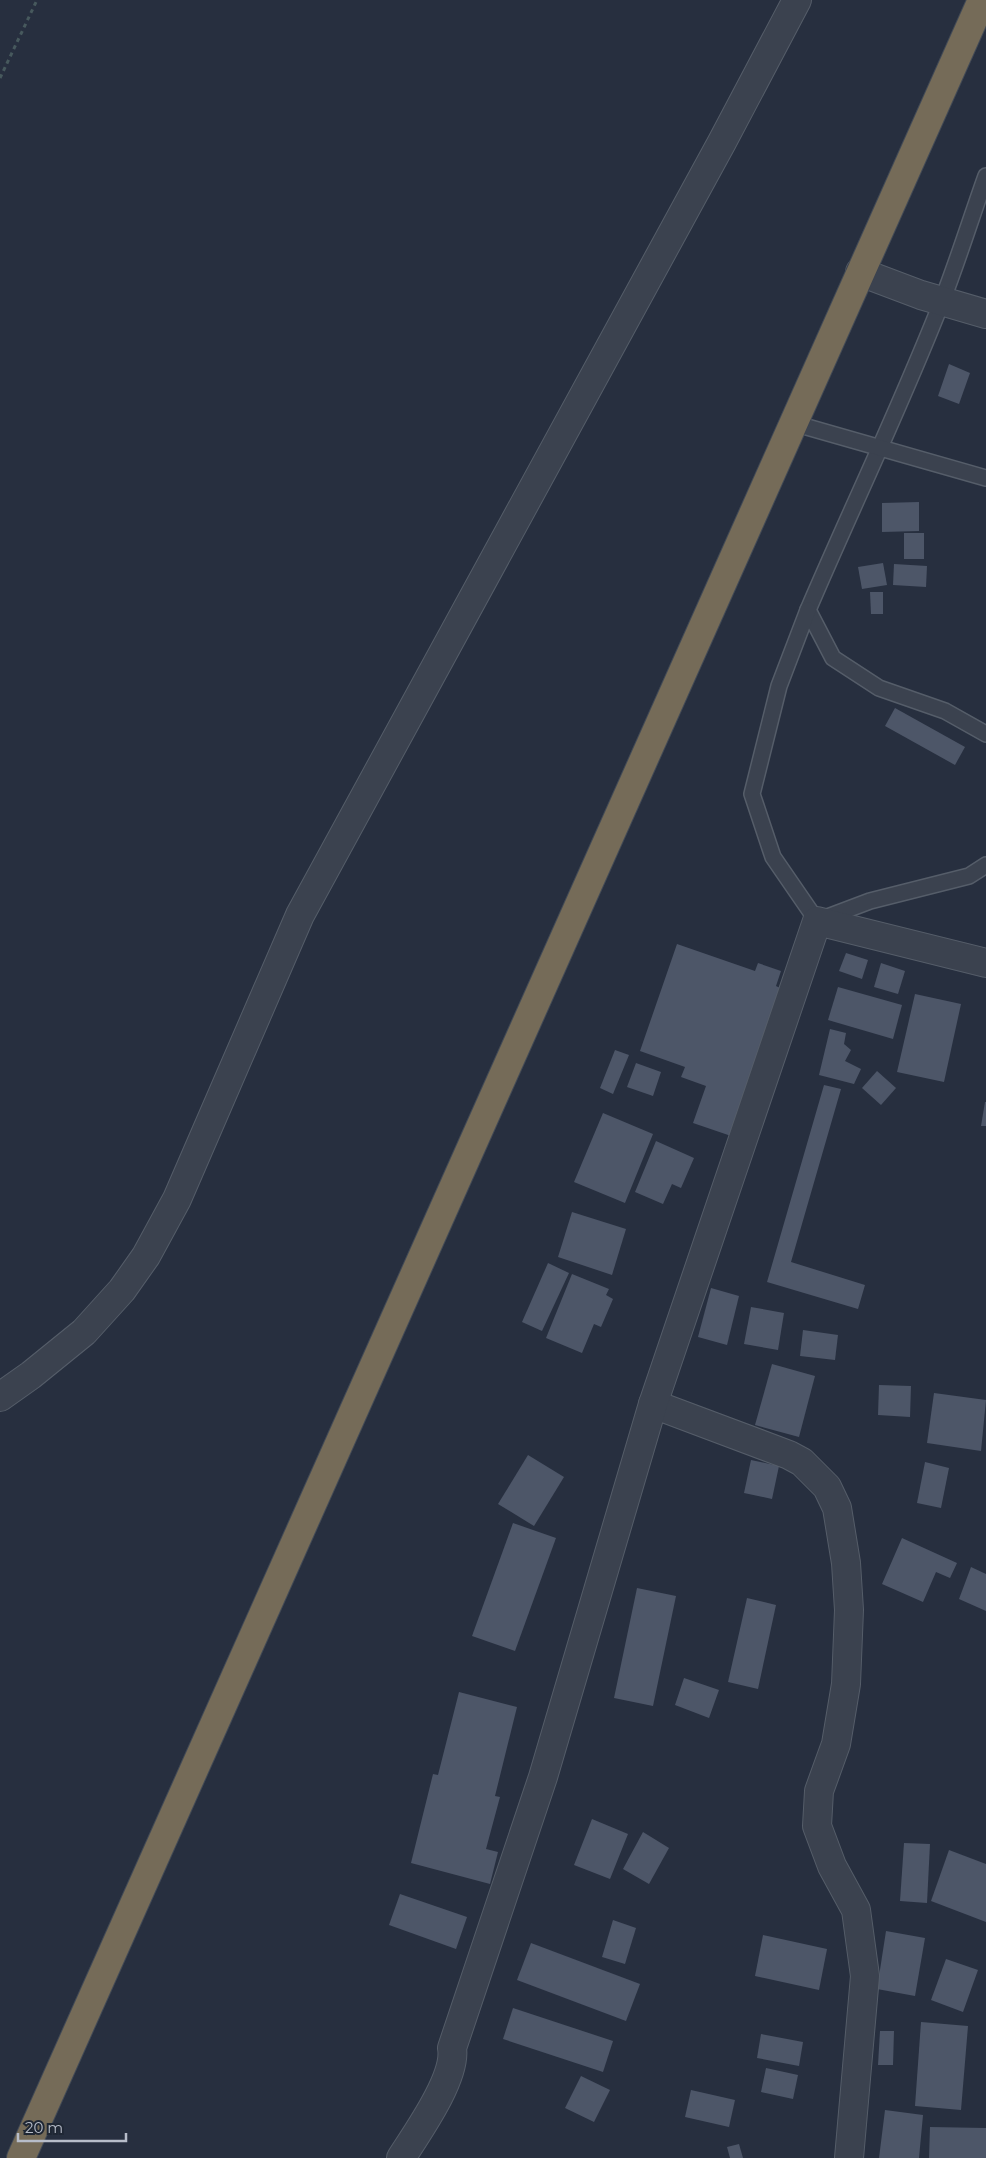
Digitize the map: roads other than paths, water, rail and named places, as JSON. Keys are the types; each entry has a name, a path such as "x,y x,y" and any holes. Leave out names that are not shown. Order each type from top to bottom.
{"highway":[{"path":"21,2158 982,0"}],"street":[{"path":"0,1397 31,1375 84,1332 122,1290 146,1256 177,1199 300,915 718,151 797,0"},
{"path":"860,272 942,301 986,314"},
{"path":"401,2158 437,2100 454,2057 452,2048 543,1777 653,1404 817,921 986,963"},
{"path":"653,1404 789,1455 802,1462 826,1487 837,1508 846,1563 849,1610 846,1684 836,1744 819,1791 817,1826 832,1866 856,1910 865,1976 849,2158"}],"lane":[{"path":"986,176 942,301 880,448 844,525 808,610 779,686 752,794 773,857 817,921 870,901 969,876 986,865"},
{"path":"793,423 986,478"},
{"path":"808,610 833,658 879,688 945,711 986,734"}]}
